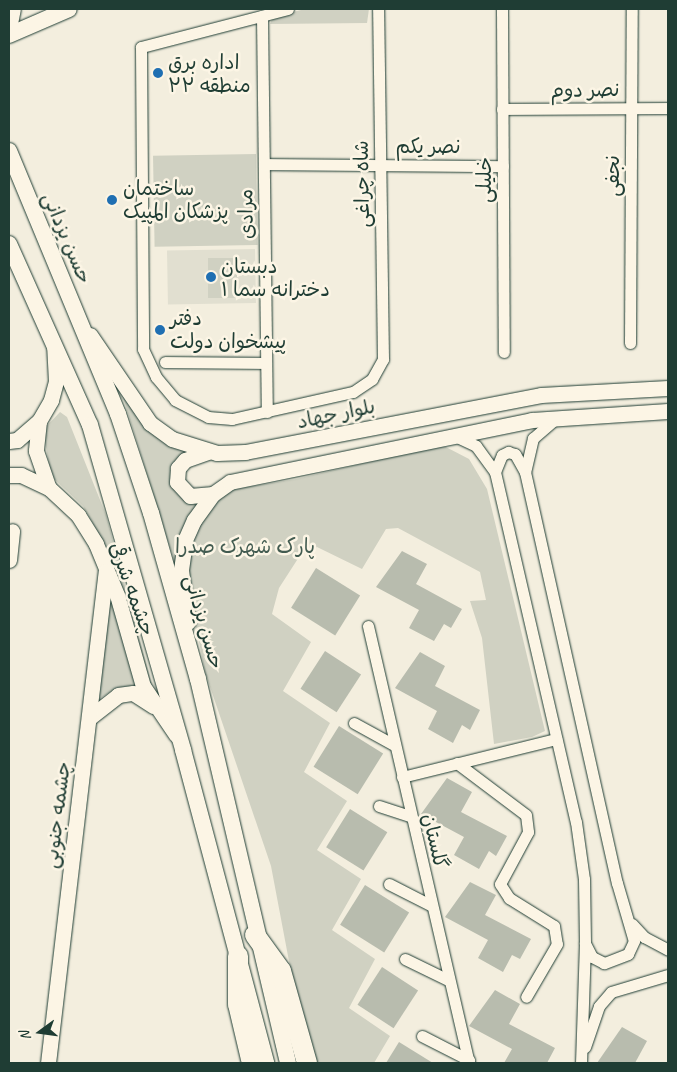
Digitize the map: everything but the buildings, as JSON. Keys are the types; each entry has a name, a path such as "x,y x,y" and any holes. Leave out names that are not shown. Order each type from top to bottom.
{"highway":[{"path":"255,935 282,970 307,1063"},
{"path":"238,956 238,1004 252,1063"}],"main road":[{"path":"9,29 13,9"},
{"path":"9,35 69,9"},
{"name":"حسن یزدانی","path":"9,151 118,414 151,513 198,679 255,935 288,1063"},
{"path":"9,244 90,424 183,750 266,1063"}],"street":[{"path":"267,412 232,419 208,417 190,409 175,400 156,376 142,349 141,47 288,9"},
{"name":"شاه چراغی","path":"267,412 353,392 372,379 383,359 378,9"},
{"name":"خلیلی","path":"502,9 504,352"},
{"name":"نجفی","path":"630,343 632,9"},
{"name":"مرادی","path":"262,16 267,412"},
{"name":"نصر دوم","path":"502,109 668,108"},
{"name":"نصر یکم","path":"264,164 503,166"},
{"name":"بلوار جهاد","path":"75,313 150,423 172,439 208,452 245,452 541,395 668,388"},
{"path":"49,488 36,451 39,421 56,381 54,345"},
{"path":"165,362 266,363"},
{"path":"198,679 183,590 182,559 194,520 213,494 230,482 251,475 450,435 562,416 668,410"},
{"path":"525,472 533,438 547,423 562,416"},
{"path":"15,475 29,471 32,460 13,441 39,421"},
{"path":"450,435 476,446 495,472 581,850 585,943 582,1063"},
{"path":"208,452 185,460 178,468 177,482 190,496 213,494"},
{"path":"495,472 502,455 508,452 515,454 525,472 617,883 632,923 634,941 628,954 616,961 604,963 592,957 585,943"},
{"name":"چشمه شرقی","path":"15,475 49,488 78,515 106,571 143,686 154,707 167,719 183,750"},
{"path":"9,560 12,531"},
{"name":"چشمه جنوبی","path":"48,1063 106,571"},
{"name":"گلستان","path":"368,626 430,906 469,1062"},
{"path":"89,718 118,695 133,693 154,707"},
{"path":"354,723 394,744"},
{"path":"402,777 556,739"},
{"path":"457,764 526,815 528,832 500,884 509,898 554,926 556,944 526,998"},
{"path":"379,806 410,816"},
{"path":"389,884 430,906"},
{"path":"632,923 644,937 668,950"},
{"path":"405,959 448,980"},
{"path":"582,1063 592,1020 611,992 668,975"},
{"path":"422,1036 469,1062"}],"shaded area":[{"name":"دبستان دخترانه سما ۱","path":"255,249 256,303 168,305 167,251"}],"green space":[{"path":"305,9 369,9 367,23 270,24 273,17"},
{"path":"256,154 258,245 155,247 153,156"},
{"path":"208,258 238,258 238,298 208,298"},
{"path":"122,394 191,452 172,472 203,501 177,570"},
{"path":"60,412 67,417 106,515 152,685 147,685 106,547 83,506 51,476 43,430"},
{"name":"پارک شهرک صدرا","path":"442,445 469,459 487,489 545,731 532,737 494,744 482,638 470,601 486,600 480,572 398,528 386,529 362,569 317,547 299,557 279,588 272,614 311,642 283,691 330,723 304,772 347,801 317,850 361,879 332,930 375,959 349,1008 390,1036 374,1063 313,1063 295,993 271,866 205,672 187,581 188,550 198,525 218,499 235,489 296,479"},
{"path":"108,584 138,689 113,690 96,701"}],"place":[{"name":"اداره برق منطقه ۲۲","path":"158,73"},
{"name":"ساختمان پزشکان المپیک","path":"112,200"},
{"name":"دبستان دخترانه سما ۱","path":"211,277"},
{"name":"دفتر پیشخوان دولت","path":"160,330"}]}
